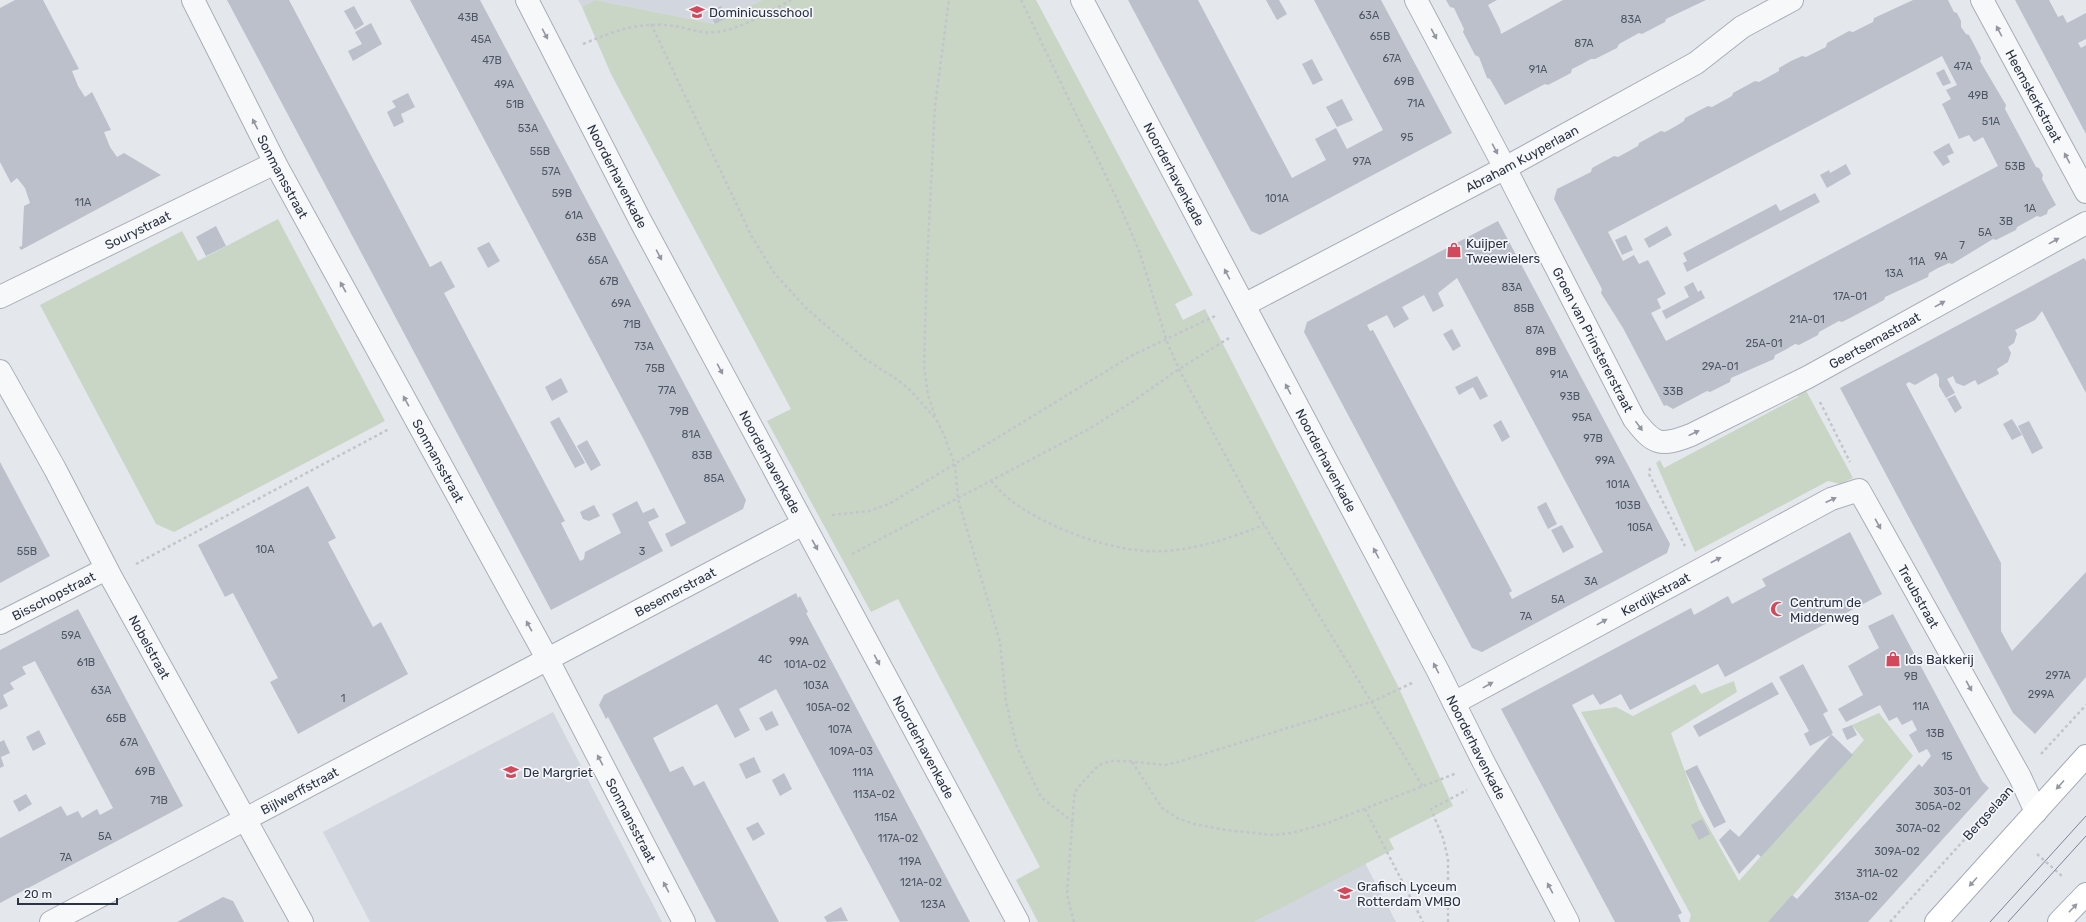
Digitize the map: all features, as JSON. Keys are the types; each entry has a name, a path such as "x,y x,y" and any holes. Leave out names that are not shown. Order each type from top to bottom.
{"main road":[{"path":"1936,922 2086,756"},
{"path":"2059,922 2086,895"}],"street":[{"name":"Sonmansstraat","path":"193,0 275,163 548,660 684,922"},
{"name":"Noorderhavenkade","path":"527,0 640,220 1018,922"},
{"name":"Noorderhavenkade","path":"1082,0 1438,671 1568,922"},
{"name":"Groen van Prinstererstraat","path":"1416,0 1505,168 1634,419 1645,434 1657,442"},
{"name":"Abraham Kuyperlaan","path":"1248,314 1505,168 1696,63 1742,27 1792,0"},
{"name":"Heemskerkstraat","path":"1982,0 2086,192"},
{"name":"Sourystraat","path":"0,297 275,163"},
{"name":"Geertsemastraat","path":"1657,442 1676,441 1690,435 1808,377 2086,223"},
{"name":"Nobelstraat","path":"0,370 55,469 108,573 246,818 302,922"},
{"name":"Kerdijkstraat","path":"1454,703 1831,499 1860,490"},
{"name":"Treubstraat","path":"1860,490 2020,777 2036,812"},
{"name":"Besemerstraat","path":"548,660 804,524"},
{"name":"Bisschopstraat","path":"0,623 108,573"},
{"name":"Bijlwerffstraat","path":"51,922 548,660"}],"path":[{"path":"556,55 628,27 651,24 676,26 708,33 718,32 742,24 791,0"},
{"path":"949,0 938,76 931,166 924,366 928,395 955,465 958,499 1000,642 1006,702 1017,747 1042,797 1074,823"},
{"path":"1021,0 1116,197 1140,253 1166,339 1179,368 1264,525 1423,787"},
{"path":"651,24 752,237 775,274 807,309 865,358 898,380 924,404 936,419"},
{"path":"804,524 823,516 859,513 879,508 955,465 1131,356 1208,319 1248,314"},
{"path":"827,567 1087,430 1132,402 1179,368 1248,314"},
{"path":"1808,377 1857,476 1860,490"},
{"path":"108,573 414,416"},
{"path":"1657,442 1649,474 1698,570"},
{"path":"991,481 1006,497 1039,518 1096,540 1132,549 1163,551 1206,545 1264,525"},
{"path":"1074,922 1068,895 1075,792 1091,772 1099,765 1110,761 1165,765 1178,762 1371,702 1438,671"},
{"name":"Bergselaan","path":"1890,922 2086,705"},
{"path":"1132,762 1162,808 1177,818 1194,824 1258,834 1279,834 1307,830 1423,787 1488,770"},
{"path":"1448,922 1448,859 1443,838 1431,809 1488,770"},
{"path":"1365,809 1423,922"},
{"path":"2015,835 2086,895"}],"shaded area":[{"path":"578,0 595,0 582,7"},
{"name":"Dominicusschool","path":"595,0 762,0 715,24"},
{"name":"De Margriet","path":"553,712 662,922 370,922 323,832"},
{"name":"Grafisch Lyceum Rotterdam VMBO","path":"1365,863 1396,922 1254,922"}],"green space":[{"path":"595,0 715,24 762,0 1036,0 1193,295 1175,304 1183,320 1205,309 1397,684 1453,806 1389,839 1394,849 1254,922 1038,922 1016,880 1040,867 898,599 871,612 767,421 791,409 611,74 582,7"},
{"path":"278,219 385,421 174,532 156,524 40,305 182,231 198,261"},
{"path":"1803,385 1853,478 1840,484 1828,481 1695,552 1656,463 1660,460 1664,468 1798,397 1796,389"},
{"path":"1734,681 1737,692 1671,733 1699,810 1739,881 1864,740 1852,725 1879,713 1913,756 1770,922 1689,922 1691,915 1581,712 1616,707 1633,716 1695,684 1701,694"}],"building":[{"path":"15,0 43,0 79,69 72,71 78,86 85,97 92,92 111,130 104,132 110,147 117,157 124,153 161,175 21,250 19,247 22,246 24,206 30,203 25,188 17,178 11,183 0,162 0,8"},
{"path":"227,0 289,0 430,267 441,261 455,287 444,293 565,521 561,523 580,561 584,559 585,552 621,533 612,514 637,501 643,513 654,508 659,517 648,522 663,551 551,610"},
{"path":"410,0 480,0 746,500 743,509 671,547 665,534 686,523 644,440"},
{"path":"1128,0 1198,0 1292,178 1326,160 1315,139 1336,128 1347,149 1383,130 1314,0 1381,0 1452,133 1260,235 1251,231"},
{"path":"1266,0 1279,0 1287,14 1277,20"},
{"path":"1446,0 1497,0 1488,5 1501,34 1563,0 1706,0 1666,19 1665,22 1642,34 1639,33 1619,44 1617,48 1572,69 1571,73 1548,85 1545,84 1505,105 1490,79 1487,78 1479,57 1475,55 1463,32 1464,29 1454,8 1450,7"},
{"path":"1913,0 1948,0 1954,12 1957,13 1961,21 1961,27 1966,34 1969,35 1981,58 1980,61 2006,105 2005,109 2036,167 2039,168 2043,175 2042,179 2056,205 2048,210 2047,214 2040,217 2037,216 2017,227 2016,230 1996,240 1993,239 1952,264 1949,263 1938,268 1929,273 1928,277 1885,297 1884,300 1842,322 1839,321 1819,332 1818,335 1799,345 1795,344 1775,355 1774,359 1731,378 1730,382 1710,392 1707,391 1673,409 1666,405 1664,406 1623,328 1601,293 1602,289 1554,199 1557,189 1591,172 1592,168 1614,156 1618,157 1638,146 1639,143 1661,131 1665,132 1676,126 1684,121 1685,118 1708,106 1712,107 1755,81 1759,82 1779,71 1779,68 1791,61 1802,56 1806,57 1826,47 1827,43 1849,31 1853,32 1873,22 1874,18","holes":["1942,56 1957,85 1946,90 1951,99 1942,104 1959,139 1969,135 1974,142 1983,137 1998,166 1666,341 1651,313 1661,308 1657,299 1666,294 1648,260 1639,264 1634,255 1623,261 1608,232"]},
{"path":"2015,0 2049,0 2058,17 2063,15 2067,23 2086,13 2086,39 2078,43 2081,48 2086,45 2086,134"},
{"path":"354,6 364,24 355,30 344,11"},
{"path":"721,6 727,18 715,24 709,12"},
{"path":"371,23 382,44 353,61 348,51 362,44 355,32"},
{"path":"1312,59 1323,80 1313,85 1302,64"},
{"path":"1944,69 1951,83 1943,86 1936,73"},
{"path":"408,93 415,107 401,114 404,122 394,127 387,112 396,107 392,101"},
{"path":"1342,99 1353,120 1337,127 1326,107"},
{"path":"1949,143 1954,153 1947,156 1950,162 1943,166 1933,152"},
{"path":"1846,164 1851,174 1827,188 1820,175 1829,170 1830,173"},
{"path":"1815,193 1820,202 1687,272 1683,263 1687,261 1683,253 1776,204 1780,211"},
{"path":"1498,221 1670,544 1667,553 1482,652 1472,648 1304,332 1307,322","holes":["1457,278 1603,552 1512,599 1509,593 1512,591 1501,570 1373,330 1370,331 1367,325 1387,315 1394,328 1409,319 1402,307 1424,295 1433,312 1444,306 1438,293"]},
{"path":"216,226 226,246 206,256 196,237"},
{"path":"1667,226 1672,235 1649,248 1644,239"},
{"path":"1626,235 1633,250 1622,255 1615,240"},
{"path":"489,242 500,261 488,268 477,248"},
{"path":"2084,258 2086,261 2086,393 2042,311 2035,320 2015,330 2017,334 2014,343 2008,347 2011,353 2008,362 1997,369 1999,374 1978,385 1975,380 1964,386 1956,383 1953,376 1947,379 1955,393 1946,398 1939,386 1939,378 1936,373 1915,385 1909,382 1906,384 2001,563 2001,631 2012,651 2086,572 2086,677 2035,734 2013,713 1840,388"},
{"path":"1693,282 1698,292 1701,290 1705,298 1666,319 1662,311 1689,297 1684,287"},
{"path":"1452,329 1461,346 1453,351 1443,334"},
{"path":"1477,376 1488,396 1480,400 1473,387 1459,395 1455,387"},
{"path":"561,378 568,392 552,401 545,387"},
{"path":"1955,395 1962,408 1955,413 1947,399"},
{"path":"559,417 585,463 575,468 550,422"},
{"path":"2012,419 2022,435 2012,440 2003,424"},
{"path":"1501,420 1510,437 1502,442 1493,425"},
{"path":"2029,421 2043,448 2032,454 2018,426"},
{"path":"587,440 601,465 591,471 577,446"},
{"path":"0,462 50,556 0,583"},
{"path":"308,486 336,538 328,542 373,627 381,622 408,674 298,734 270,682 278,678 233,593 225,597 198,545"},
{"path":"1546,502 1557,524 1548,529 1537,507"},
{"path":"594,505 600,516 589,521 583,519 580,512"},
{"path":"1562,525 1574,547 1563,553 1551,530"},
{"path":"1850,532 1882,594 1725,677 1718,664 1630,710 1621,694 1600,705 1593,694 1572,705 1682,913 1678,915 1681,922 1615,922 1501,709 1691,608 1694,615 1728,596 1732,604 1766,586 1762,579"},
{"path":"796,593 798,598 800,596 808,612 806,613 970,922 900,922 776,689 739,709 750,730 735,738 717,704 653,738 670,772 683,766 694,786 704,781 779,922 716,922 608,717 606,719 599,705 604,695"},
{"path":"78,609 183,806 0,903 0,838 61,806 67,816 78,811 82,818 97,809 100,815 113,808 35,661 22,667 26,674 10,683 14,689 3,695 8,706 0,710 0,650"},
{"path":"1893,614 1982,781 1989,788 1868,922 1768,922 1792,895 1797,899 1919,764 1922,767 1931,756 1927,749 1919,753 1909,735 1917,730 1912,720 1902,725 1897,717 1889,721 1880,705 1846,722 1838,709 1863,695 1848,666 1879,648 1868,626"},
{"path":"1803,664 1828,711 1823,714 1833,733 1831,734 1853,755 1761,857 1758,854 1739,874 1719,840 1730,829 1739,837 1831,735 1810,746 1804,734 1809,731 1779,677"},
{"path":"1772,682 1779,694 1699,737 1693,726"},
{"path":"772,711 779,725 766,731 759,718"},
{"path":"1852,725 1857,735 1847,740 1842,729"},
{"path":"39,730 46,744 33,751 26,737"},
{"path":"4,740 10,753 1,757 4,766 0,768 0,742"},
{"path":"754,757 761,772 746,779 739,764"},
{"path":"1697,765 1726,822 1714,828 1685,771"},
{"path":"784,773 792,789 780,796 772,780"},
{"path":"26,794 32,804 19,812 13,801"},
{"path":"1702,819 1710,834 1699,840 1691,825"},
{"path":"758,822 765,834 753,841 746,828"},
{"path":"223,897 233,901 244,922 177,922"},
{"path":"841,907 848,921 827,922 824,917"}],"tram line":[{"path":"1990,922 2086,816"},
{"path":"2008,922 2086,836"}],"place":[{"name":"Dominicusschool","path":"697,12"},
{"name":"Kuijper Tweewielers","path":"1454,250"},
{"name":"Centrum de Middenweg","path":"1778,609"},
{"name":"Ids Bakkerij","path":"1893,659"},
{"name":"De Margriet","path":"511,772"},
{"name":"Grafisch Lyceum Rotterdam VMBO","path":"1345,893"}]}
